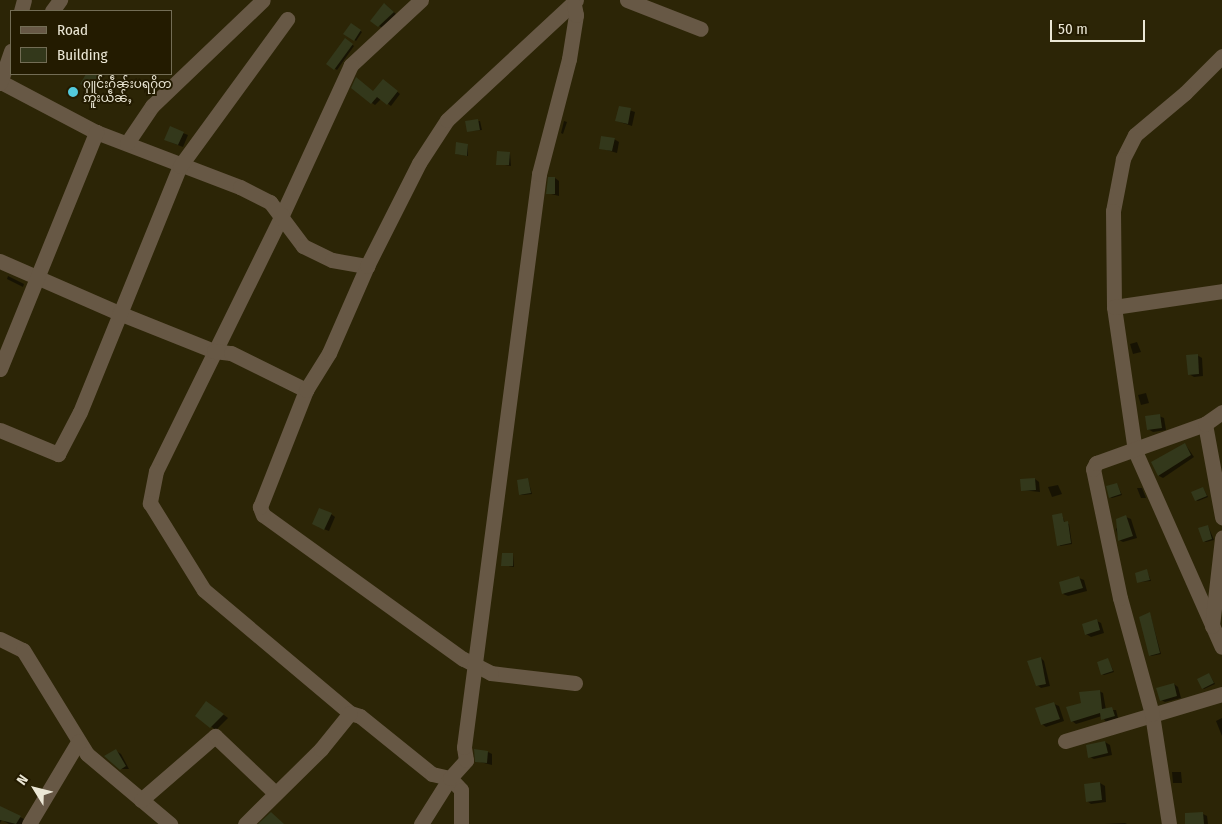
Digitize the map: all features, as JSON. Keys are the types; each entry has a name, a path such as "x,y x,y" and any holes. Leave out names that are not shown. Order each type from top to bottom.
{"street":[{"path":"127,143 152,106 263,0"},
{"path":"421,0 351,64 282,215 156,471 150,503 204,590 350,713 360,716 432,774 450,778 461,790 461,824"},
{"path":"627,0 701,29"},
{"path":"575,3 447,120 419,163 367,266 329,353 306,390 260,507 263,515 463,658 476,663 491,673 576,683"},
{"path":"421,824 450,778 466,760 464,747 539,174 569,59 576,15 575,3"},
{"path":"0,430 58,454 80,412 180,166 287,20"},
{"path":"10,54 0,83 96,132 180,166 240,187 270,202 282,215 303,246 332,260 367,266"},
{"path":"1222,56 1185,93 1135,135 1123,159 1113,211 1114,307 1134,451 1222,647"},
{"path":"0,369 96,132"},
{"path":"0,261 119,313 214,350 230,353 306,390"},
{"path":"1114,307 1222,291"},
{"path":"1169,824 1152,714 1120,598 1093,477 1096,463 1134,451 1179,431 1205,424 1222,412"},
{"path":"1205,424 1222,517"},
{"path":"1212,628 1222,538"},
{"path":"0,639 23,650 87,754 170,824"},
{"path":"1065,741 1222,694"},
{"path":"245,824 274,792 321,749 350,713"},
{"path":"142,800 215,736 274,792"},
{"path":"28,824 78,742"}],"building":[{"path":"384,3 394,12 378,27 370,21"},
{"path":"351,23 361,30 354,41 343,34"},
{"path":"345,38 353,44 334,70 326,64"},
{"path":"85,75 99,75 90,90 80,84"},
{"path":"356,77 373,91 383,79 398,91 387,105 377,97 371,104 351,88"},
{"path":"619,106 631,108 628,124 615,121"},
{"path":"478,119 480,130 467,132 465,121"},
{"path":"170,126 184,132 178,145 164,140"},
{"path":"601,136 615,138 612,151 599,149"},
{"path":"456,142 468,144 467,156 455,154"},
{"path":"497,151 510,152 509,165 496,165"},
{"path":"548,177 555,177 555,194 546,194"},
{"path":"1198,354 1199,374 1188,375 1186,355"},
{"path":"1160,414 1162,428 1147,430 1145,416"},
{"path":"1185,443 1191,455 1158,476 1151,462"},
{"path":"528,478 531,493 519,495 517,480"},
{"path":"1035,478 1036,490 1021,491 1020,479"},
{"path":"1117,483 1121,494 1109,498 1106,486"},
{"path":"1203,487 1207,496 1195,501 1191,492"},
{"path":"319,508 332,513 324,530 312,524"},
{"path":"1062,513 1064,522 1068,521 1071,543 1057,546 1052,515"},
{"path":"1126,515 1133,536 1118,541 1116,519"},
{"path":"1208,525 1212,539 1203,542 1198,528"},
{"path":"502,553 513,553 513,566 501,566"},
{"path":"1147,569 1150,580 1137,583 1135,573"},
{"path":"1079,576 1083,588 1062,594 1059,582"},
{"path":"1150,612 1160,653 1149,656 1139,617"},
{"path":"1097,619 1100,630 1085,635 1082,624"},
{"path":"1041,657 1046,684 1036,686 1027,661"},
{"path":"1108,658 1113,671 1101,675 1097,662"},
{"path":"1209,673 1214,683 1202,689 1197,679"},
{"path":"1174,683 1177,696 1160,701 1156,688"},
{"path":"1100,690 1102,709 1112,707 1115,716 1101,720 1100,713 1071,722 1066,707 1081,703 1079,692"},
{"path":"206,701 224,714 210,728 195,716"},
{"path":"1054,702 1060,719 1041,725 1035,708"},
{"path":"1105,741 1108,753 1088,758 1086,745"},
{"path":"116,749 126,766 120,770 104,756"},
{"path":"474,749 488,751 487,763 475,762"},
{"path":"1100,782 1102,800 1086,802 1084,784"},
{"path":"0,806 21,816 16,824 0,820"},
{"path":"271,812 284,824 258,824"},
{"path":"1203,812 1204,824 1185,824 1185,813"}],"place":[{"name":"ႁူင်းႁဵၼ်းပရႁိတ ဢူးယဵၼ်ႇ","path":"73,92"}]}
